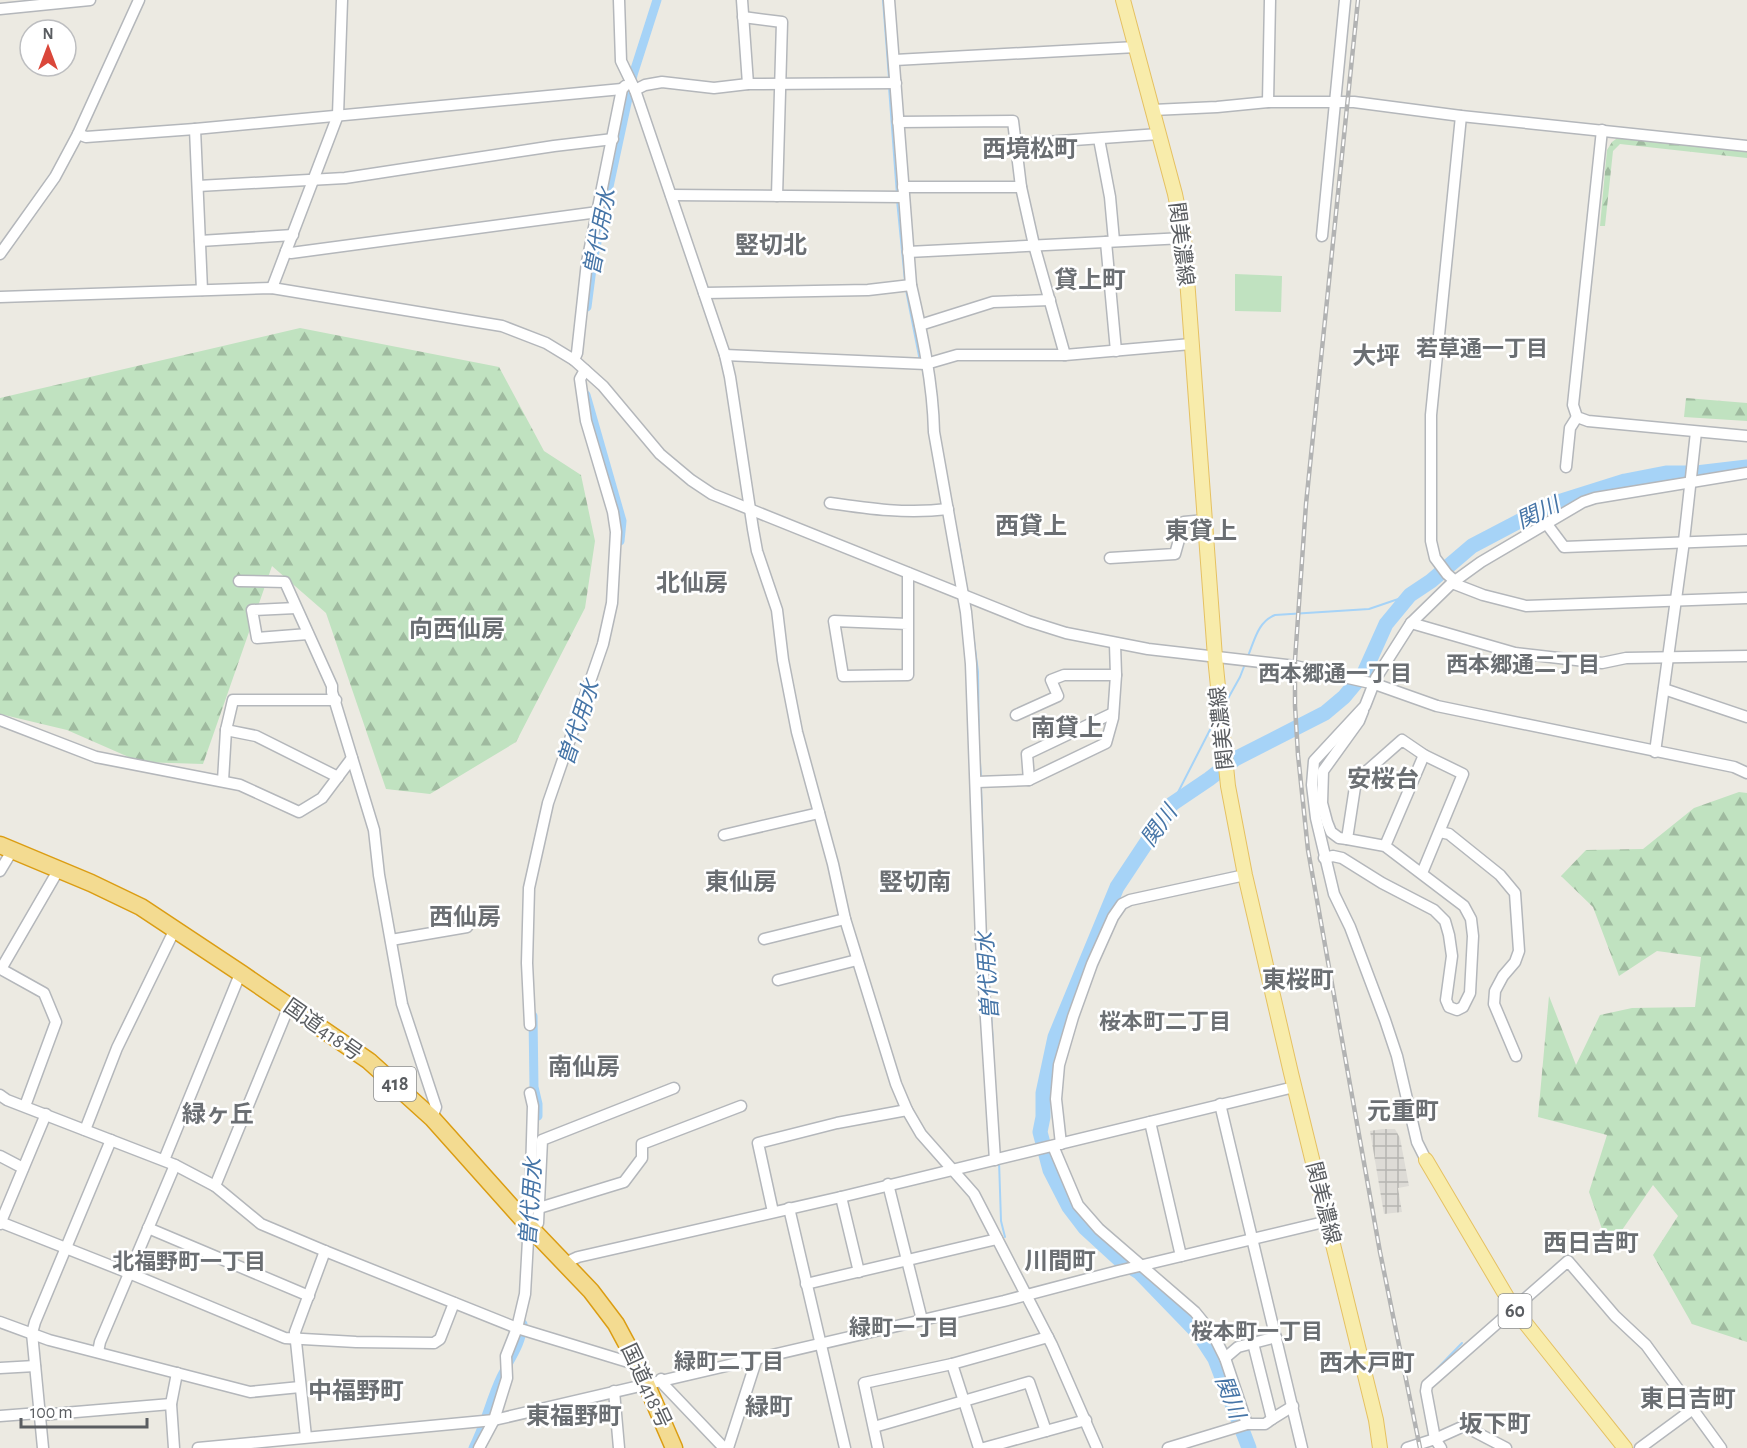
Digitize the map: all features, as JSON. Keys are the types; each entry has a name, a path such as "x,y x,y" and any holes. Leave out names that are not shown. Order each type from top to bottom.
{"highway":[{"name":"国道418号","path":"6,848 92,883 141,907 369,1061 432,1118 591,1291 616,1324 638,1365 654,1382 674,1448"}],"main road":[{"name":"関美濃線","path":"1123,0 1160,134 1184,238 1215,657 1227,778 1245,875 1294,1087 1376,1420 1380,1448"},
{"name":"60","path":"1426,1160 1514,1309 1624,1448"}],"street":[{"path":"0,9 90,0"},
{"path":"0,254 55,177 78,134 139,0"},
{"path":"272,288 338,116 342,0"},
{"path":"619,0 621,61 671,195 725,355 757,551 777,610 783,660 797,732 845,919 896,1084 921,1134 974,1194 1048,1337 1097,1448"},
{"path":"742,0 748,84"},
{"path":"889,0 911,285 927,364 933,403 934,432 966,612 972,664 981,940 995,1160"},
{"path":"1268,102 1270,0"},
{"path":"1322,236 1345,0"},
{"path":"743,17 782,22 777,196"},
{"path":"895,60 1136,47"},
{"path":"78,134 86,137 195,129 662,82 714,88 748,84 896,84"},
{"path":"574,360 577,353 587,262 613,139 629,87"},
{"path":"1153,110 1268,102 1334,102 1747,146"},
{"path":"1461,116 1431,415 1431,541 1435,558 1451,579 1483,595 1526,606 1747,598"},
{"path":"898,122 1013,121 1021,187 1034,245 1065,355"},
{"path":"195,129 202,290"},
{"path":"1577,417 1573,405 1602,130"},
{"path":"1017,144 1160,134"},
{"path":"198,186 345,178 613,139"},
{"path":"1099,139 1110,197 1116,351"},
{"path":"671,195 777,196 1021,187"},
{"path":"286,251 291,253 598,212"},
{"path":"200,240 292,235"},
{"path":"908,252 1184,238"},
{"path":"704,293 867,290 911,285"},
{"path":"0,297 272,288 502,326 546,343 574,360 603,386 660,454 712,494 962,595 1066,633 1115,644 1294,666 1375,684 1437,706 1734,767 1747,773"},
{"path":"920,325 993,302 1050,300"},
{"path":"725,355 927,364 957,355 1065,355 1191,344"},
{"path":"530,1025 527,963 529,888 548,803 603,644 612,603 616,532 613,512 586,421 580,379 585,370"},
{"path":"1577,417 1588,421 1747,436"},
{"path":"1566,467 1570,428 1577,417"},
{"path":"1655,752 1684,541 1696,432"},
{"path":"1324,858 1333,856 1342,858 1382,884 1434,910 1445,921 1452,956 1446,1000 1449,1007 1456,1010 1463,1007 1470,993 1472,919 1464,906 1385,846 1339,838 1331,832 1322,803 1323,771 1359,721 1380,671 1411,623 1451,579 1583,502 1595,498 1747,473"},
{"path":"830,503 893,512 948,509"},
{"path":"1110,558 1175,554 1184,522 1205,520"},
{"path":"1546,523 1564,547 1747,540"},
{"path":"908,573 908,624 908,675 843,676 834,621 908,624"},
{"path":"239,581 285,582 332,686 332,693 374,830 379,875 402,1004 436,1107 432,1118"},
{"path":"296,608 252,610 257,638 308,634"},
{"path":"1411,623 1515,653 1602,663 1626,658 1747,656"},
{"path":"977,782 1029,780 1106,743 1113,713 1116,675 1115,644"},
{"path":"1016,715 1058,696 1051,680 1064,675 1116,675"},
{"path":"1664,689 1747,717"},
{"path":"223,782 226,730 233,700 336,700"},
{"path":"1365,706 1314,761 1312,785 1324,858 1334,894 1350,927 1385,1020 1418,1142 1426,1160"},
{"path":"1029,780 1027,754 1113,713"},
{"path":"0,720 96,757 240,785 299,812 322,798 352,758"},
{"path":"226,730 256,736 338,777"},
{"path":"1347,839 1355,787 1360,777 1398,741 1402,740 1424,755 1463,774 1422,873"},
{"path":"1385,846 1424,755"},
{"path":"724,835 819,813"},
{"path":"1440,832 1449,834 1500,875 1515,893 1519,951 1515,962 1503,976 1496,991 1494,1004 1516,1056"},
{"path":"0,871 6,848"},
{"path":"25,1106 56,1022 44,993 1,969 59,869"},
{"path":"1245,875 1130,900 1122,904 1113,917 1092,964 1073,1017 1059,1065 1056,1099 1057,1145 1078,1205 1099,1229 1140,1267 1195,1312 1213,1334 1225,1358 1247,1424"},
{"path":"764,939 845,919"},
{"path":"391,940 466,927"},
{"path":"85,1130 117,1048 175,929"},
{"path":"778,980 857,960"},
{"path":"164,1160 242,974"},
{"path":"214,1186 290,1007"},
{"path":"565,1263 578,1257 841,1197 1294,1087"},
{"path":"529,1226 538,1223 542,1140 674,1088"},
{"path":"479,1448 494,1419 507,1378 506,1356 517,1328 525,1294 533,1106 530,1093"},
{"path":"0,1095 175,1165 214,1186 261,1224 517,1328 638,1365"},
{"path":"1220,1104 1302,1448"},
{"path":"539,1208 624,1182 642,1158 642,1144 741,1106"},
{"path":"773,1212 758,1143 837,1123 907,1110"},
{"path":"46,1114 0,1223 129,1273 285,1338 296,1340 434,1343 440,1339 454,1303"},
{"path":"1150,1122 1181,1256"},
{"path":"43,1448 32,1333 111,1140"},
{"path":"0,1156 23,1168"},
{"path":"98,1352 175,1165"},
{"path":"888,1184 922,1320"},
{"path":"841,1197 859,1272"},
{"path":"789,1208 845,1448"},
{"path":"198,1448 244,1446 306,1437 494,1419 922,1320 1328,1221"},
{"path":"148,1228 309,1296"},
{"path":"806,1284 997,1239"},
{"path":"306,1437 295,1332 325,1251"},
{"path":"1438,1444 1426,1391 1427,1385 1568,1261 1615,1316 1646,1345 1721,1448"},
{"path":"0,1322 49,1340 250,1392 300,1387"},
{"path":"878,1448 864,1383 952,1364 1048,1337"},
{"path":"1225,1358 1238,1347 1276,1337"},
{"path":"1253,1343 1272,1419"},
{"path":"654,1382 664,1385 726,1448 757,1358"},
{"path":"952,1364 982,1448 1086,1420"},
{"path":"0,1368 35,1366"},
{"path":"174,1448 171,1404 177,1374"},
{"path":"874,1427 1029,1382 1046,1431"},
{"path":"614,1391 619,1448"},
{"path":"0,1416 171,1404"},
{"path":"1168,1448 1247,1424 1265,1424 1293,1406"},
{"path":"1640,1448 1693,1409"},
{"path":"1407,1448 1438,1444 1464,1426 1506,1448"}],"shaded area":[{"path":"1395,1129 1400,1138 1409,1186 1398,1188 1402,1212 1384,1214 1370,1131"}],"green space":[{"path":"1620,136 1747,150 1747,158 1620,144 1613,151 1605,226 1600,226 1607,150"},
{"path":"1235,274 1282,276 1281,312 1235,311"},
{"path":"300,328 499,367 544,451 581,475 595,541 585,608 516,742 430,794 386,789 326,613 272,566 203,764 140,762 67,730 0,714 0,398"},
{"path":"1686,398 1747,403 1747,421 1684,417"},
{"path":"1739,792 1747,793 1747,1342 1692,1324 1653,1255 1678,1216 1653,1185 1609,1249 1589,1192 1607,1135 1538,1117 1549,996 1576,1065 1600,1015 1632,1008 1695,1007 1701,957 1657,951 1619,976 1593,907 1561,876 1586,850 1643,849 1694,808"}],"waterway":[{"name":"曽代用水","path":"587,307 593,261 633,75 657,0"},
{"name":"曽代用水","path":"883,0 889,78"},
{"name":"曽代用水","path":"889,87 897,195"},
{"name":"曽代用水","path":"897,200 905,281"},
{"name":"曽代用水","path":"906,290 920,361"},
{"name":"曽代用水","path":"922,366 925,381"},
{"name":"曽代用水","path":"586,395 622,521 620,541"},
{"name":"関川","path":"1249,1448 1215,1359 1198,1333 1139,1272 1121,1261 1085,1228 1069,1207 1050,1170 1040,1132 1043,1117 1043,1093 1055,1037 1117,887 1172,804 1235,759 1325,713 1344,697 1364,673 1386,624 1410,595 1431,581 1472,546 1552,504 1625,481 1666,473 1696,473 1747,467"},
{"name":"曽代用水","path":"959,542 967,590"},
{"path":"1248,656 1261,627 1275,615 1369,609 1410,595"},
{"name":"曽代用水","path":"973,634 978,672 979,754"},
{"path":"1226,702 1245,664"},
{"path":"1172,804 1215,720"},
{"name":"曽代用水","path":"980,763 981,778"},
{"name":"曽代用水","path":"981,786 984,883"},
{"name":"曽代用水","path":"989,984 993,1044"},
{"name":"曽代用水","path":"533,1016 534,1087 538,1116"},
{"name":"曽代用水","path":"999,1161 1001,1221 1005,1237"},
{"name":"曽代用水","path":"473,1448 497,1386 518,1345 523,1324"},
{"path":"1428,1378 1462,1343"}],"railway":[{"path":"1358,0 1306,504 1295,660 1295,706 1308,850 1380,1252 1420,1448"}],"district":[{"name":"西境松町","path":"1030,150"},
{"name":"竪切北","path":"771,246"},
{"name":"貸上町","path":"1090,281"},
{"name":"若草通一丁目","path":"1482,349"},
{"name":"大坪","path":"1376,357"},
{"name":"西貸上","path":"1031,527"},
{"name":"東貸上","path":"1201,532"},
{"name":"北仙房","path":"692,584"},
{"name":"向西仙房","path":"457,630"},
{"name":"西本郷通二丁目","path":"1523,665"},
{"name":"西本郷通一丁目","path":"1335,674"},
{"name":"南貸上","path":"1067,729"},
{"name":"安桜台","path":"1383,780"},
{"name":"東仙房","path":"741,883"},
{"name":"竪切南","path":"915,883"},
{"name":"西仙房","path":"465,918"},
{"name":"東桜町","path":"1298,981"},
{"name":"桜本町二丁目","path":"1165,1022"},
{"name":"南仙房","path":"584,1068"},
{"name":"元重町","path":"1403,1112"},
{"name":"緑ヶ丘","path":"218,1115"},
{"name":"西日吉町","path":"1591,1244"},
{"name":"北福野町一丁目","path":"189,1262"},
{"name":"川間町","path":"1060,1262"},
{"name":"緑町一丁目","path":"904,1328"},
{"name":"桜本町一丁目","path":"1257,1332"},
{"name":"緑町二丁目","path":"729,1362"},
{"name":"西木戸町","path":"1367,1364"},
{"name":"中福野町","path":"356,1392"},
{"name":"東日吉町","path":"1688,1400"},
{"name":"緑町","path":"769,1408"},
{"name":"東福野町","path":"574,1417"},
{"name":"坂下町","path":"1495,1425"}]}
